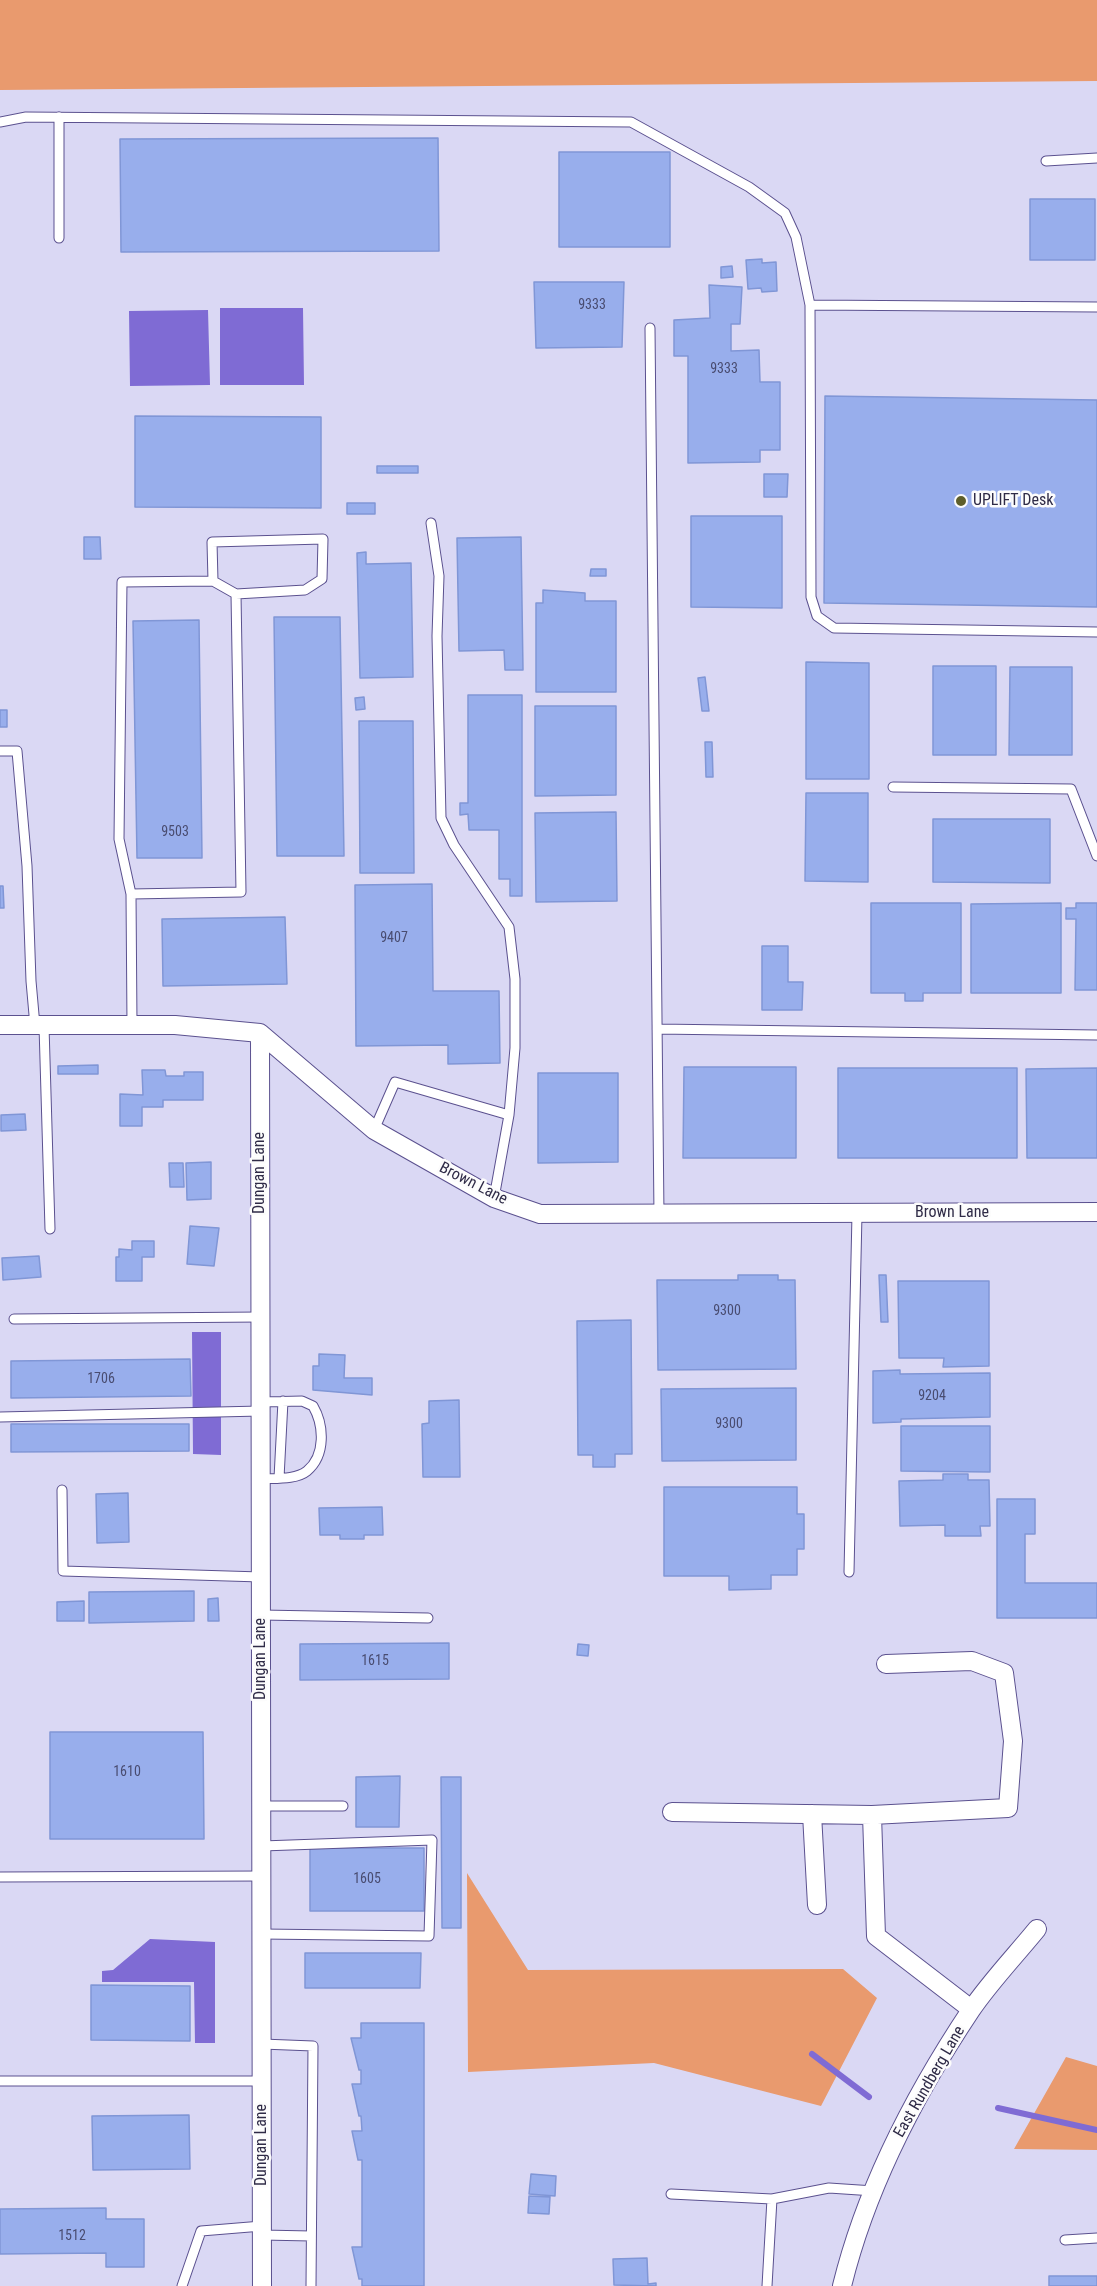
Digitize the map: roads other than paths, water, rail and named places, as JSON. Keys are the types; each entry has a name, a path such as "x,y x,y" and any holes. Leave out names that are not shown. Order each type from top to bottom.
{"street":[{"path":"0,1025 175,1025 260,1033"},
{"name":"Brown Lane","path":"260,1033 374,1130 494,1198 540,1214 1097,1212"},
{"name":"Dungan Lane","path":"260,1033 261,1406 270,1479 261,1577 262,2286"},
{"path":"672,1812 873,1815 1008,1808 1012,1741 1004,1673 972,1661 886,1664"},
{"path":"812,1814 817,1905"},
{"path":"873,1815 876,1936 971,2009"},
{"name":"East Rundberg Lane","path":"842,2286 852,2244 903,2123 971,2009 1037,1929"}],"lane":[{"path":"0,122 26,117 631,122 749,187 785,213 796,237 810,305 811,597 817,616 834,628 1097,632"},
{"path":"59,117 59,238"},
{"path":"1046,161 1097,158"},
{"path":"810,305 1097,307"},
{"path":"650,328 659,1215"},
{"path":"431,523 439,576 437,636 441,818 454,845 509,927 515,980 516,1048 509,1114 494,1198"},
{"path":"132,1025 131,894 119,838 122,582 213,581 236,594 305,590 322,579 323,539 212,542 213,581"},
{"path":"131,894 241,892 236,594"},
{"path":"0,751 17,751 27,866 31,981 40,1026 50,1229"},
{"path":"893,787 1071,789 1097,856"},
{"path":"657,1029 1097,1035"},
{"path":"374,1130 395,1082 509,1114"},
{"path":"849,1572 857,1214"},
{"path":"14,1318 261,1317"},
{"path":"0,1417 261,1406 283,1401 302,1401 313,1406 322,1434 317,1458 306,1472 270,1479 283,1401"},
{"path":"62,1490 63,1570 261,1577"},
{"path":"261,1615 428,1618"},
{"path":"262,1806 343,1806"},
{"path":"262,1846 432,1840 429,1936 262,1934"},
{"path":"0,1877 262,1876"},
{"path":"262,2044 313,2046 311,2286"},
{"path":"0,2081 262,2081"},
{"path":"671,2194 772,2199 829,2188 874,2192"},
{"path":"767,2286 772,2199"},
{"path":"182,2286 201,2231 262,2231 311,2236"},
{"path":"1065,2240 1097,2238"}],"waterway":[{"path":"812,2054 869,2097"},
{"path":"998,2108 1097,2130"}],"place":[{"name":"UPLIFT Desk","path":"961,501"}]}
